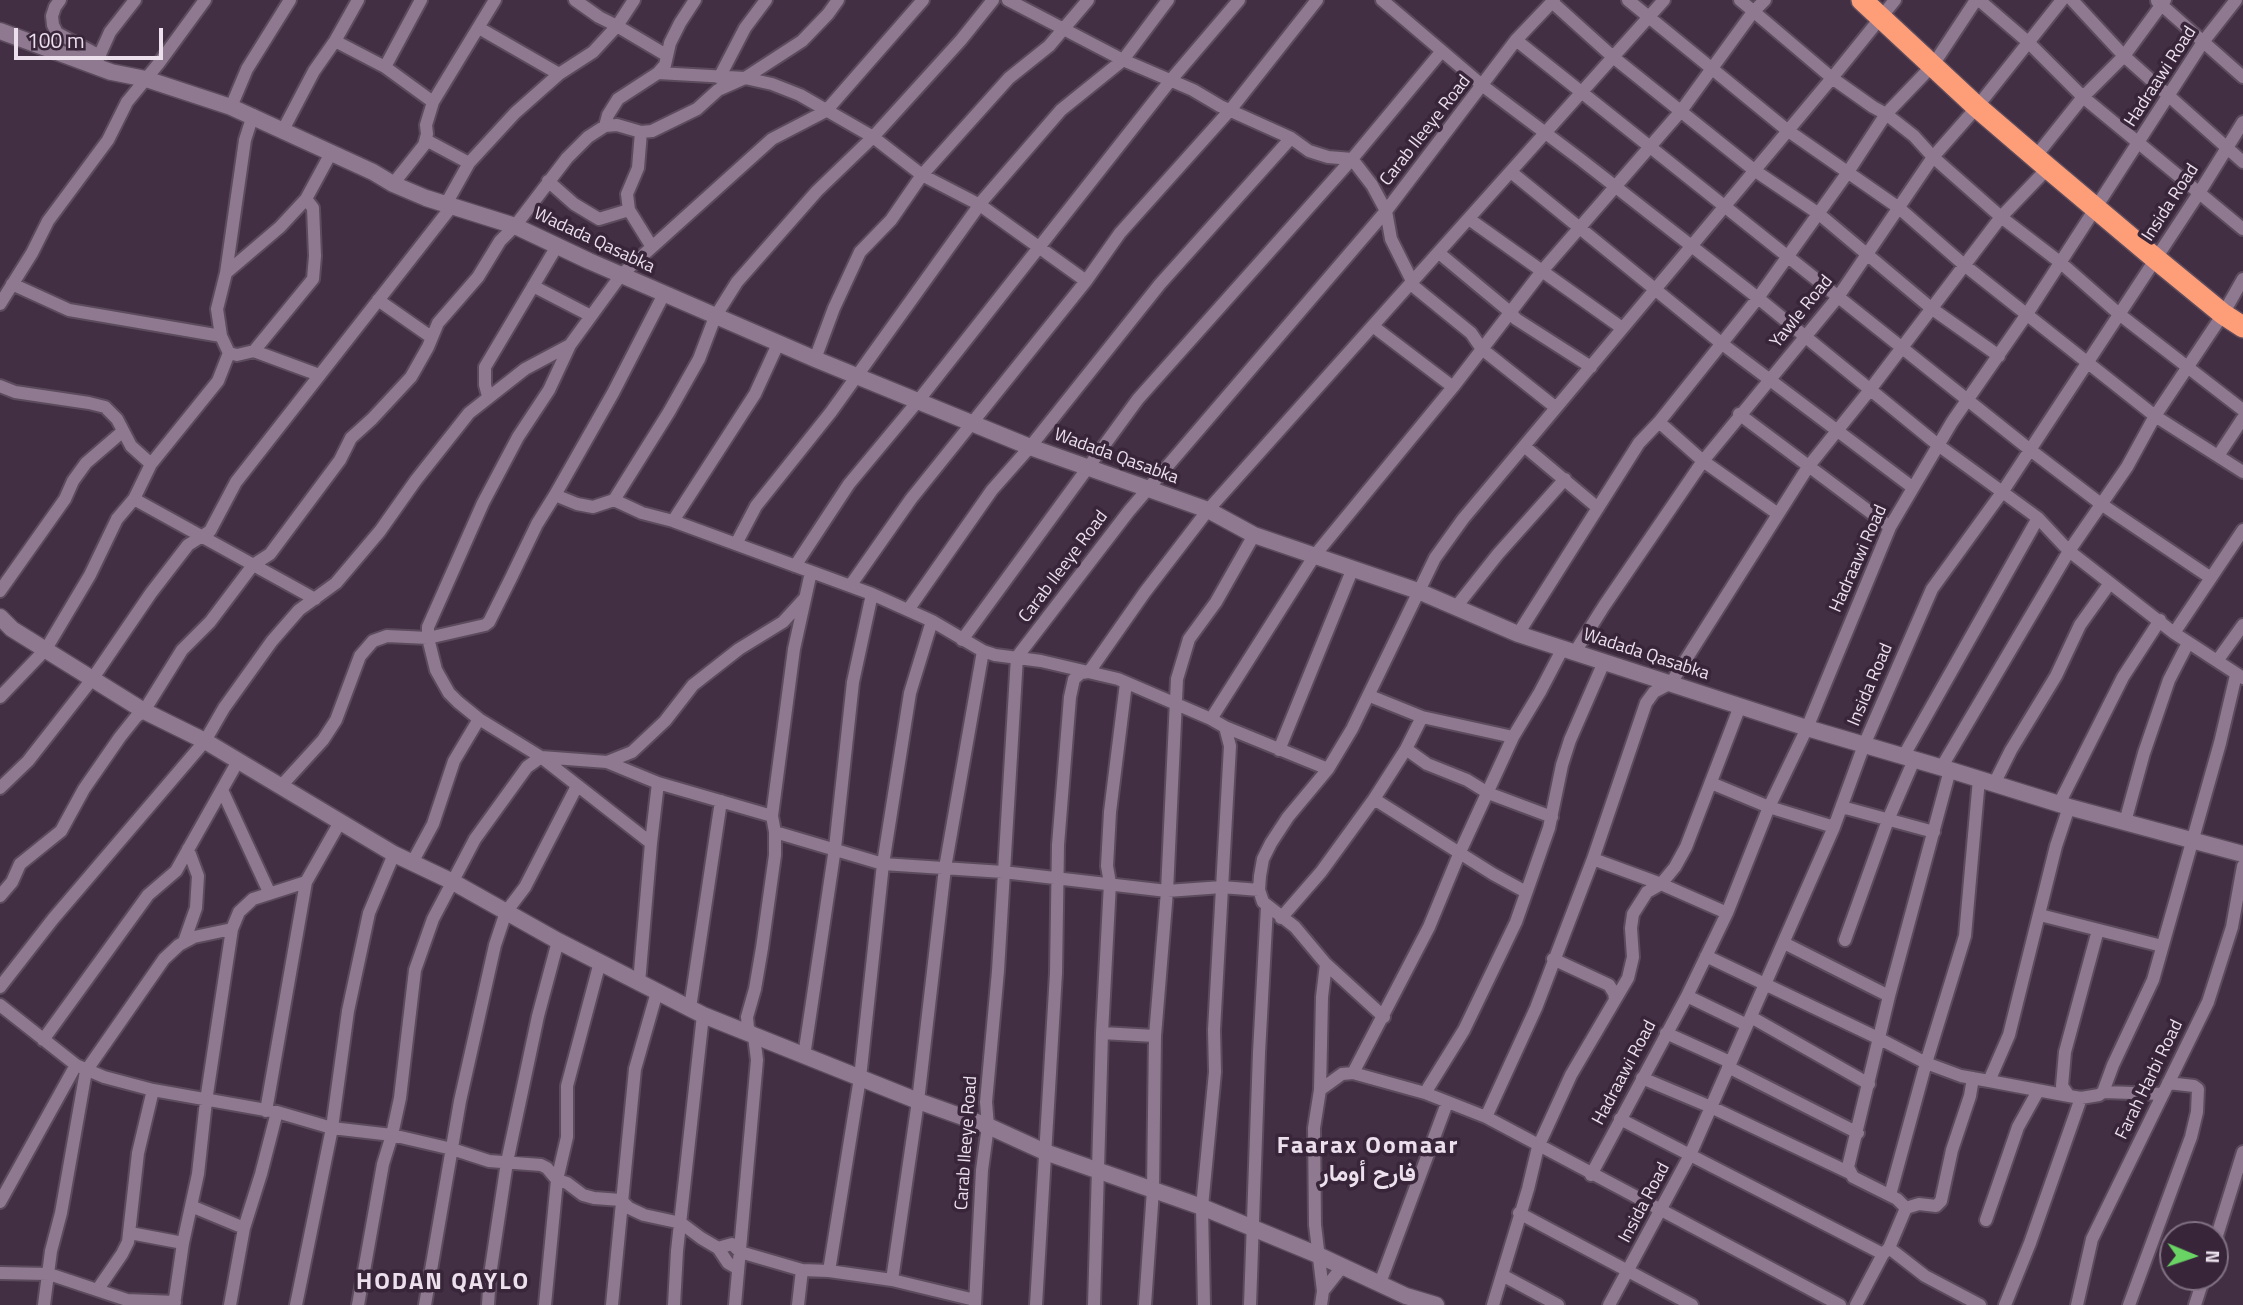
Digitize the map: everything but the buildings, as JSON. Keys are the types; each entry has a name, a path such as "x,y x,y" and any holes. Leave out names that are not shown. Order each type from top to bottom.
{"highway":[{"path":"1862,0 1888,8 1933,65 1977,107 2155,259 2243,327"}],"street":[{"path":"60,0 52,16 57,33 97,60 110,32 135,0"},
{"path":"0,304 48,221 108,140 127,102 205,0"},
{"path":"231,107 247,69 288,4 273,0"},
{"path":"283,130 314,71 358,0"},
{"path":"385,67 421,0"},
{"path":"393,184 422,149 433,102 495,0"},
{"path":"575,0 599,18 666,55"},
{"path":"0,788 28,761 93,678 151,593 188,545 210,531 236,482 449,205 469,163 515,113 559,74 593,52 617,26 634,0"},
{"path":"605,126 618,99 658,73 665,65 666,55 680,23 695,0"},
{"path":"719,78 746,29 766,0"},
{"path":"0,896 12,882 20,864 61,831 92,779 136,717 144,711 182,650 210,622 253,565 270,554 340,460 351,438 411,377 443,317 478,277 499,242 515,226 548,181 588,137 605,126 617,125 641,132 667,125 697,109 718,90 745,78 802,41 838,0"},
{"path":"650,843 541,757 479,719 458,702 443,683 433,662 428,627 483,503 519,437 549,390 570,345 621,275 772,139 826,111 923,0"},
{"path":"555,495 593,507 614,500 699,359 715,317 737,282 817,191 873,137 961,40 993,0"},
{"path":"1008,0 1123,60 1193,90 1291,138 1317,155 1352,159 1372,185 1386,211 1391,239 1412,284 1471,333 1482,349 1555,407"},
{"path":"816,359 834,308 860,252 891,220 922,175 1009,78 1049,46 1088,0"},
{"path":"736,544 756,506 858,376 980,205 1061,110 1123,60 1168,0"},
{"path":"795,566 849,484 918,401 1170,81 1239,0"},
{"path":"850,586 911,499 1086,281 1120,233 1231,110 1317,0"},
{"path":"1382,0 1483,86 1758,298 1869,391 2038,518 2069,551 2174,633 2240,676 2153,980 2099,1096 2075,1097 2038,1091 1973,1078 1926,1063 1706,956"},
{"path":"1628,0 1787,130 1899,208 1963,264 2155,416 2243,472"},
{"path":"1036,1305 1056,973 1058,877 1070,697 1074,679 1081,673 1089,672 1145,592 1208,510 1664,0"},
{"path":"1740,0 1832,78 1914,136 1933,157 2001,217 2061,263 2119,314 2243,410"},
{"path":"1211,719 1315,555 1453,387 1542,271 1682,111 1753,12 1765,0"},
{"path":"1518,634 1639,443 1659,422 1758,298 1819,214 1886,114 1933,65 1977,0 2028,42 2083,97 2243,229"},
{"name":"Yawle Road","path":"1353,1073 1429,927 1513,737 1540,692 1611,596 1703,461 1838,297 1933,157 1977,107 2062,0"},
{"path":"2073,0 2124,56 2243,162"},
{"name":"Hadraawi Road","path":"1591,1175 1687,996 1727,913 1769,807 1807,728 1890,527 1938,444 2061,263 2203,42 2236,0"},
{"path":"1553,1 1613,57 1754,170 1819,214 1931,308 1999,356"},
{"name":"Carab Ileeye Road","path":"975,1303 1017,657 1129,511 1386,211 1516,40 1553,1"},
{"path":"1486,1117 1536,1008 1593,859 1646,703 1654,692 1671,683 1808,467 1869,391 2042,162 2083,97 2124,56 2161,2 2243,78"},
{"path":"1384,1017 1326,964 1295,927 1267,907 1260,897 1263,859 1270,843 1328,769 1370,696 1418,591 1442,548 1555,407 1888,8"},
{"path":"479,28 559,74"},
{"name":"Wadada Qasabka","path":"0,32 97,60 111,72 145,79 253,115 393,184 515,226 778,344 1030,447 1208,510 1254,535 1418,591 1518,634 1807,728 2064,806 2243,853"},
{"path":"1516,40 2029,449 2101,504 2211,578"},
{"path":"335,41 385,67 433,102"},
{"path":"962,640 1138,399 1352,159 1441,52"},
{"path":"658,73 745,78 772,84 800,95 873,137 922,175 980,205 1086,281"},
{"path":"253,115 245,140 226,274 217,309 220,336 229,353 237,355 254,352 318,375"},
{"name":"Insida Road","path":"1609,1305 1690,1155 1835,827 1864,745 1932,589 2003,491 2243,122"},
{"path":"641,132 638,168 627,194 629,210 652,247"},
{"path":"908,610 992,490 1030,447 1160,284 1291,138"},
{"path":"426,140 469,163"},
{"path":"226,274 280,227 306,199 331,153"},
{"path":"1510,172 1721,343 1912,487"},
{"path":"548,181 574,204 599,219 629,210"},
{"path":"254,352 313,279 316,256 313,208 306,199"},
{"path":"1469,219 1622,328"},
{"path":"488,396 485,367 557,246"},
{"path":"1438,253 1516,319 1591,367"},
{"path":"1848,1172 1889,996 1934,832 1946,769 2069,551 2127,467 2155,416 2243,279"},
{"path":"12,284 69,310 220,336"},
{"path":"533,286 591,316"},
{"path":"281,786 323,740 336,720 360,656 373,641 387,636 428,638 489,622 537,524 639,346 664,294"},
{"path":"378,300 431,337"},
{"path":"1374,327 1453,387"},
{"path":"673,521 755,394 778,344"},
{"path":"0,987 53,919 205,741 224,708 272,641 299,610 336,583 345,573 469,413 526,369 570,345"},
{"path":"0,697 46,649 90,575 117,519 134,499 151,464 218,381 229,353"},
{"path":"0,386 15,392 105,407 117,419 131,446 151,464"},
{"path":"1739,415 1890,527"},
{"path":"2218,456 2243,418"},
{"path":"1659,422 1703,461 1778,514"},
{"path":"0,591 65,499 73,481 86,463 122,432"},
{"path":"1524,446 1598,508"},
{"path":"1456,607 1498,554 1565,479"},
{"path":"134,499 315,598"},
{"path":"614,500 642,513 673,521 872,594 932,621 983,651 1089,672 1126,683 1328,769"},
{"path":"1845,940 1909,758 2038,518"},
{"path":"2174,633 2243,530"},
{"path":"1145,1305 1153,1190 1154,1036 1167,891 1177,679 1189,639 1216,602 1254,535"},
{"path":"1279,750 1353,568"},
{"path":"735,1305 757,1060 754,1035 748,1028 747,1017 762,948 775,855 772,816 794,649 811,572"},
{"path":"1890,1195 1926,1063 1965,936 1987,781 2011,750 2056,676 2080,625 2110,583"},
{"path":"804,1056 835,848 853,682 872,594"},
{"path":"607,762 632,752 665,721 692,685 739,649 783,622 806,598"},
{"path":"0,617 12,629 144,711 205,741 394,853 696,1012 918,1101 988,1126 1045,1152 1202,1207 1380,1283 1405,1301 1436,1305"},
{"path":"1989,1081 2009,1035 2040,915 2064,806 2123,677 2160,620"},
{"path":"829,1270 860,1078 883,864 910,694 932,621"},
{"path":"2217,661 2243,625"},
{"path":"2125,822 2144,753 2165,692 2188,643"},
{"path":"892,1280 918,1101 945,868 983,651"},
{"path":"1425,1093 1464,1030 1516,922 1552,817 1570,740 1604,662"},
{"path":"1094,1305 1102,1033 1110,883 1107,866 1110,812 1126,683"},
{"path":"1370,696 1422,717 1513,737"},
{"path":"1493,1305 1538,1147 1571,1075 1628,978 1633,914 1647,892 1661,884 1675,867 1686,847 1740,706"},
{"path":"1281,918 1321,872 1374,799 1406,749 1422,717"},
{"path":"412,863 433,824 454,761 479,719"},
{"path":"1204,1305 1202,1207 1216,1072 1214,1030 1230,746 1224,727"},
{"path":"1406,749 1427,764 1467,780 1488,793 1552,817"},
{"path":"358,1305 383,1164 392,1135 404,1073 415,970 433,919 475,839 527,766 541,757 607,762 658,783 772,816"},
{"path":"43,1040 148,895 176,871 238,761"},
{"path":"639,982 650,843 658,783"},
{"path":"1711,783 1769,807 1835,827"},
{"path":"425,1305 482,997 506,912 525,887 577,786"},
{"path":"222,790 269,892"},
{"path":"1374,799 1526,892"},
{"path":"674,1305 696,1012 722,801"},
{"path":"1842,807 1934,832"},
{"path":"630,825 654,816"},
{"path":"230,1305 244,1228 261,1174 306,882 340,821"},
{"path":"775,832 883,864 1058,877 1167,891 1222,887 1259,890"},
{"path":"184,942 196,908 198,876 188,849"},
{"path":"296,1305 332,1128 348,1011 369,913 394,853"},
{"path":"1593,859 1661,884 1727,913"},
{"name":"Farah Harbi Road","path":"2077,1305 2092,1239 2208,1002 2236,910 2243,866"},
{"path":"0,1260 3,1273 49,1274 99,1289 127,1302 175,1303 183,1243 198,1174 206,1101 232,929 239,912 253,899 306,882"},
{"path":"1250,1305 1267,907"},
{"path":"2040,915 2162,946"},
{"path":"0,1202 81,1068 164,959 194,937 232,929"},
{"path":"2075,1097 2062,1086 2065,1052 2098,930"},
{"path":"488,1305 507,1162 538,1016 558,941"},
{"path":"1784,943 1889,996"},
{"path":"1553,959 1609,985 1615,1000"},
{"path":"545,1305 557,1180 567,1138 567,1086 600,961"},
{"path":"1321,1305 1314,1138 1320,1090 1322,997 1326,964"},
{"path":"612,1305 635,1069 657,992"},
{"path":"1687,996 1749,1021 1869,1084"},
{"path":"0,1022 4,1008 81,1068 153,1090 272,1112 332,1128 392,1135 489,1161 547,1168 557,1180 568,1183 583,1195 621,1200 629,1208 644,1215 681,1223 718,1248 728,1263 737,1268"},
{"path":"1102,1033 1154,1036"},
{"path":"1666,1033 1858,1133"},
{"path":"44,1305 51,1251 61,1213 81,1068"},
{"path":"1320,1090 1342,1074 1353,1073 1425,1093 1486,1117 1538,1147 1840,1305"},
{"path":"1642,1078 1711,1107 1848,1172 1901,1202 1906,1209"},
{"path":"1856,1305 1906,1209 1919,1203 1936,1206 1941,1201 1946,1172 1973,1078"},
{"path":"2103,1092 2194,1086 2198,1089 2197,1112 2191,1137 2129,1305"},
{"path":"99,1289 122,1254 130,1233 136,1163 153,1090"},
{"path":"1986,1220 2018,1126 2038,1091"},
{"path":"2005,1305 2035,1231 2075,1097"},
{"path":"1380,1283 1447,1103"},
{"path":"1620,1119 1886,1251 1925,1276 1980,1305"},
{"path":"2222,1221 2243,1152"},
{"path":"191,1206 244,1228"},
{"path":"1519,1213 1692,1305"},
{"path":"130,1233 183,1243"},
{"path":"718,1248 732,1244 740,1252 802,1270 829,1270 892,1280 975,1303"},
{"path":"1322,1291 1342,1267"},
{"path":"798,1305 802,1270"},
{"path":"1502,1275 1558,1305"}],"district":[{"name":"Faarax Oomaar فارح أومار","path":"1368,1161"},
{"name":"HODAN QAYLO","path":"443,1283"}]}
